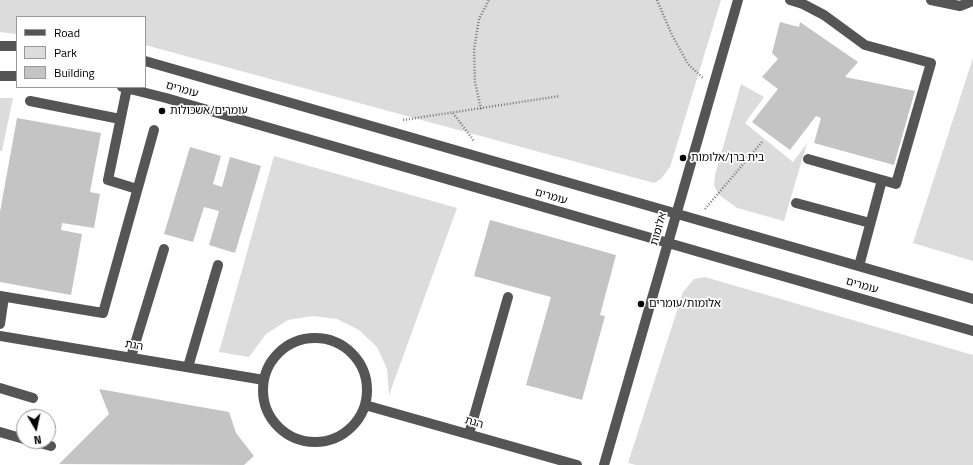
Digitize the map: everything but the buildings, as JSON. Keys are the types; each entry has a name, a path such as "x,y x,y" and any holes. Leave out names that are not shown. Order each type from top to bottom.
{"street":[{"name":"אלומות","path":"604,465 738,0"},
{"path":"790,0 803,4 824,15 865,45 931,63 896,184 808,159"},
{"path":"931,0 960,6 973,1"},
{"path":"0,46 16,46"},
{"name":"עומרים","path":"146,61 973,299"},
{"path":"0,76 16,76"},
{"path":"125,88 108,180 137,189"},
{"name":"עומרים","path":"128,88 973,331"},
{"path":"30,100 120,119"},
{"path":"0,324 2,297 103,313 154,130"},
{"path":"859,266 882,180"},
{"path":"796,203 870,223"},
{"path":"131,357 164,249"},
{"path":"188,367 218,265"},
{"path":"469,434 508,296"},
{"name":"הגת","path":"0,336 264,380"},
{"path":"307,338 328,339 346,348 359,362 366,381 367,392 365,405 357,420 342,434 323,441 302,440 284,432 271,417 264,398 264,380 273,359 287,346 307,338"},
{"path":"0,388 33,398"},
{"name":"הגת","path":"365,405 577,465"},
{"path":"0,432 16,437"}],"path":[{"path":"481,109 474,82 474,50 479,19 489,0"},
{"path":"657,0 672,35 688,64 713,88"},
{"path":"400,121 560,96"},
{"path":"453,113 487,159"},
{"path":"697,220 762,142"}],"green space":[{"path":"0,0 721,0 670,167 661,179 654,183 146,45 146,16 16,16 16,34 0,32"},
{"path":"973,58 973,261 913,243"},
{"path":"741,84 764,97 745,123 793,162 807,143 784,221 737,208 718,194 714,185 715,175"},
{"path":"0,98 13,98 2,151 0,151"},
{"path":"274,156 457,208 389,395 387,369 377,347 359,330 337,319 313,316 288,320 266,334 249,357 219,352"},
{"path":"705,277 973,355 973,465 636,465 628,463 683,292 694,279"}],"place":[{"name":"עומרים/אשכולות","path":"162,111"},
{"name":"בית ברן/אלומות","path":"683,158"},
{"name":"אלומות/עומרים","path":"641,304"}]}
